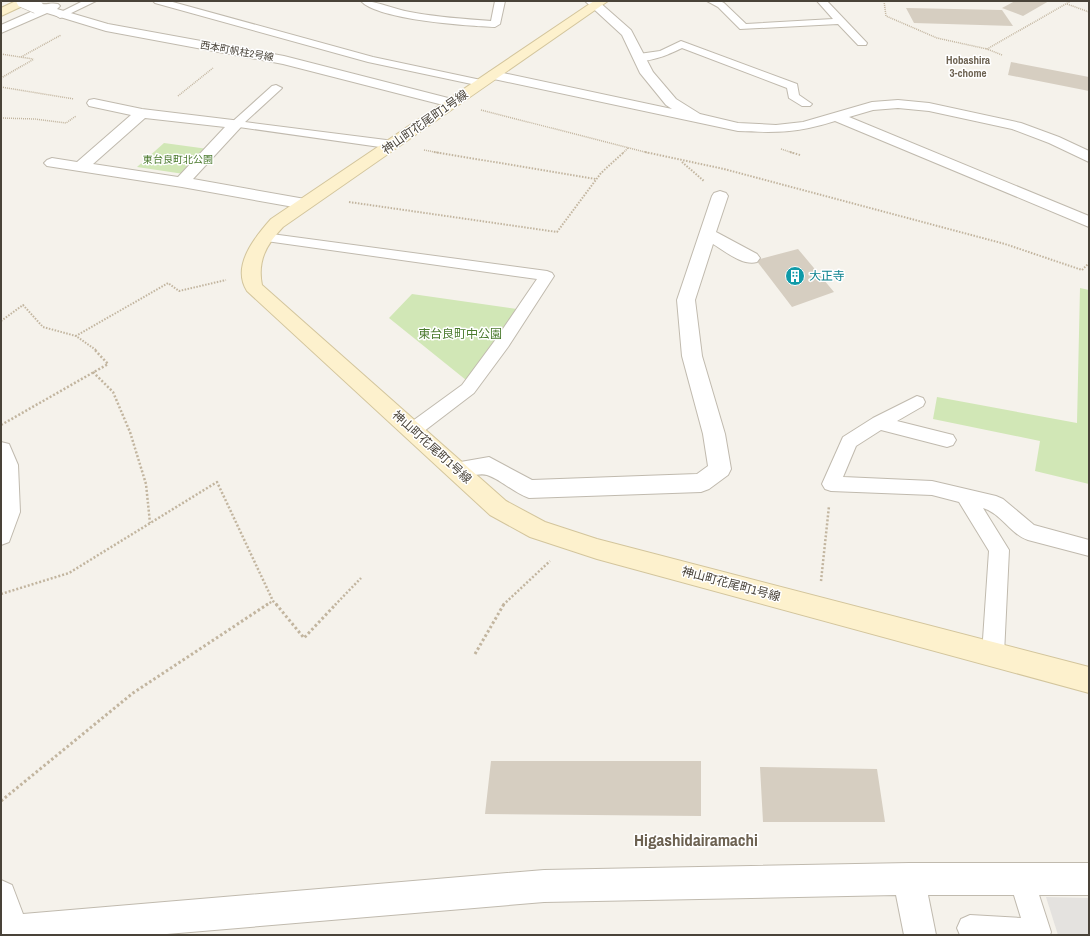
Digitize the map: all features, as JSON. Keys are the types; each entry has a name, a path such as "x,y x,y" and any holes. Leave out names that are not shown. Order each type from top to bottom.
{"street":[{"name":"西本町帆柱2号線","path":"24,1 41,9 83,21 141,34 284,60 451,103"},
{"path":"1,12 24,1"},
{"path":"1,29 41,9 66,1"},
{"path":"596,3 626,33 647,73 671,102 696,118"},
{"name":"神山町花尾町1号線","path":"596,3 488,79 451,103 394,145 277,223 264,237 254,254 250,274 253,287 498,508 538,530 572,541 1089,680"},
{"path":"488,79 738,127 776,129 804,126 872,106 898,104 929,107 1016,126 1054,140 1089,157"},
{"path":"94,103 142,113 236,124"},
{"path":"81,167 142,113"},
{"path":"836,117 1089,222"},
{"path":"182,182 236,124"},
{"path":"52,163 182,182 305,204"},
{"path":"457,470 489,466 529,489 701,483 720,469 714,434 692,356 686,300 720,196"},
{"path":"707,234 751,258"},
{"path":"1,450 7,465 9,512 1,536"},
{"path":"909,879 920,935"},
{"path":"1,896 14,933 544,886 909,879 1089,879"}],"lane":[{"path":"60,15 91,1"},
{"path":"158,1 372,60 488,79"},
{"path":"366,1 374,7 392,11 475,24 495,24 500,1"},
{"path":"712,1 721,5 744,27 841,21"},
{"path":"822,1 862,43"},
{"path":"639,57 663,54 681,44 793,86 793,96 806,104"},
{"path":"236,124 276,88"},
{"path":"236,124 394,145"},
{"path":"264,237 547,276 502,343 468,388 413,430"},
{"path":"917,402 849,442 831,484 932,488 965,496 996,504 1028,532 1089,548"},
{"path":"879,423 947,440"},
{"path":"965,496 999,550 993,654"},
{"path":"970,928 1038,932 1022,879"}],"path":[{"path":"884,1 886,16 937,38 987,49 1002,55"},
{"path":"987,49 1071,1"},
{"path":"1066,4 1089,12"},
{"path":"21,57 83,21"},
{"path":"1,54 34,59 1,78"},
{"path":"1,88 94,103"},
{"path":"1,118 36,119 66,123 94,103"},
{"path":"451,103 564,130 682,161 724,169 1005,244 1082,270 1089,263"},
{"path":"346,202 557,232 596,179 628,147"},
{"path":"425,150 596,179"},
{"path":"682,161 720,196"},
{"path":"76,336 168,283 179,291 250,274"},
{"path":"1,320 23,305 43,327 76,336 96,350 108,364 1,425"},
{"path":"93,372 113,392 130,432 146,484 150,523"},
{"path":"1,594 70,573 217,482 273,601 304,638 361,578"},
{"path":"818,607 831,484"},
{"path":"475,654 504,604 572,541"},
{"path":"1,802 133,693 273,601"}],"green space":[{"name":"東台良町北公園","path":"164,143 208,149 184,174 137,167"},
{"path":"1080,288 1089,290 1089,484 1035,471 1040,441 933,419 937,397 1077,423"},
{"name":"東台良町中公園","path":"412,294 517,309 466,380 389,318"}],"shaded area":[{"path":"1046,897 1089,898 1089,935 1058,935"}],"building":[{"path":"1015,1 1049,1 1023,16 1002,8"},
{"path":"906,8 1002,10 1013,26 914,23"},
{"path":"1011,62 1089,77 1089,91 1008,75"},
{"name":"大正寺","path":"798,249 834,292 792,307 756,260"},
{"path":"491,761 701,761 701,816 485,814"},
{"path":"760,767 877,769 885,822 763,822"}],"place":[{"name":"大正寺","path":"795,276"}],"district":[{"name":"Hobashira 3-chome","path":"968,66"},
{"name":"Higashidairamachi","path":"696,839"}]}
